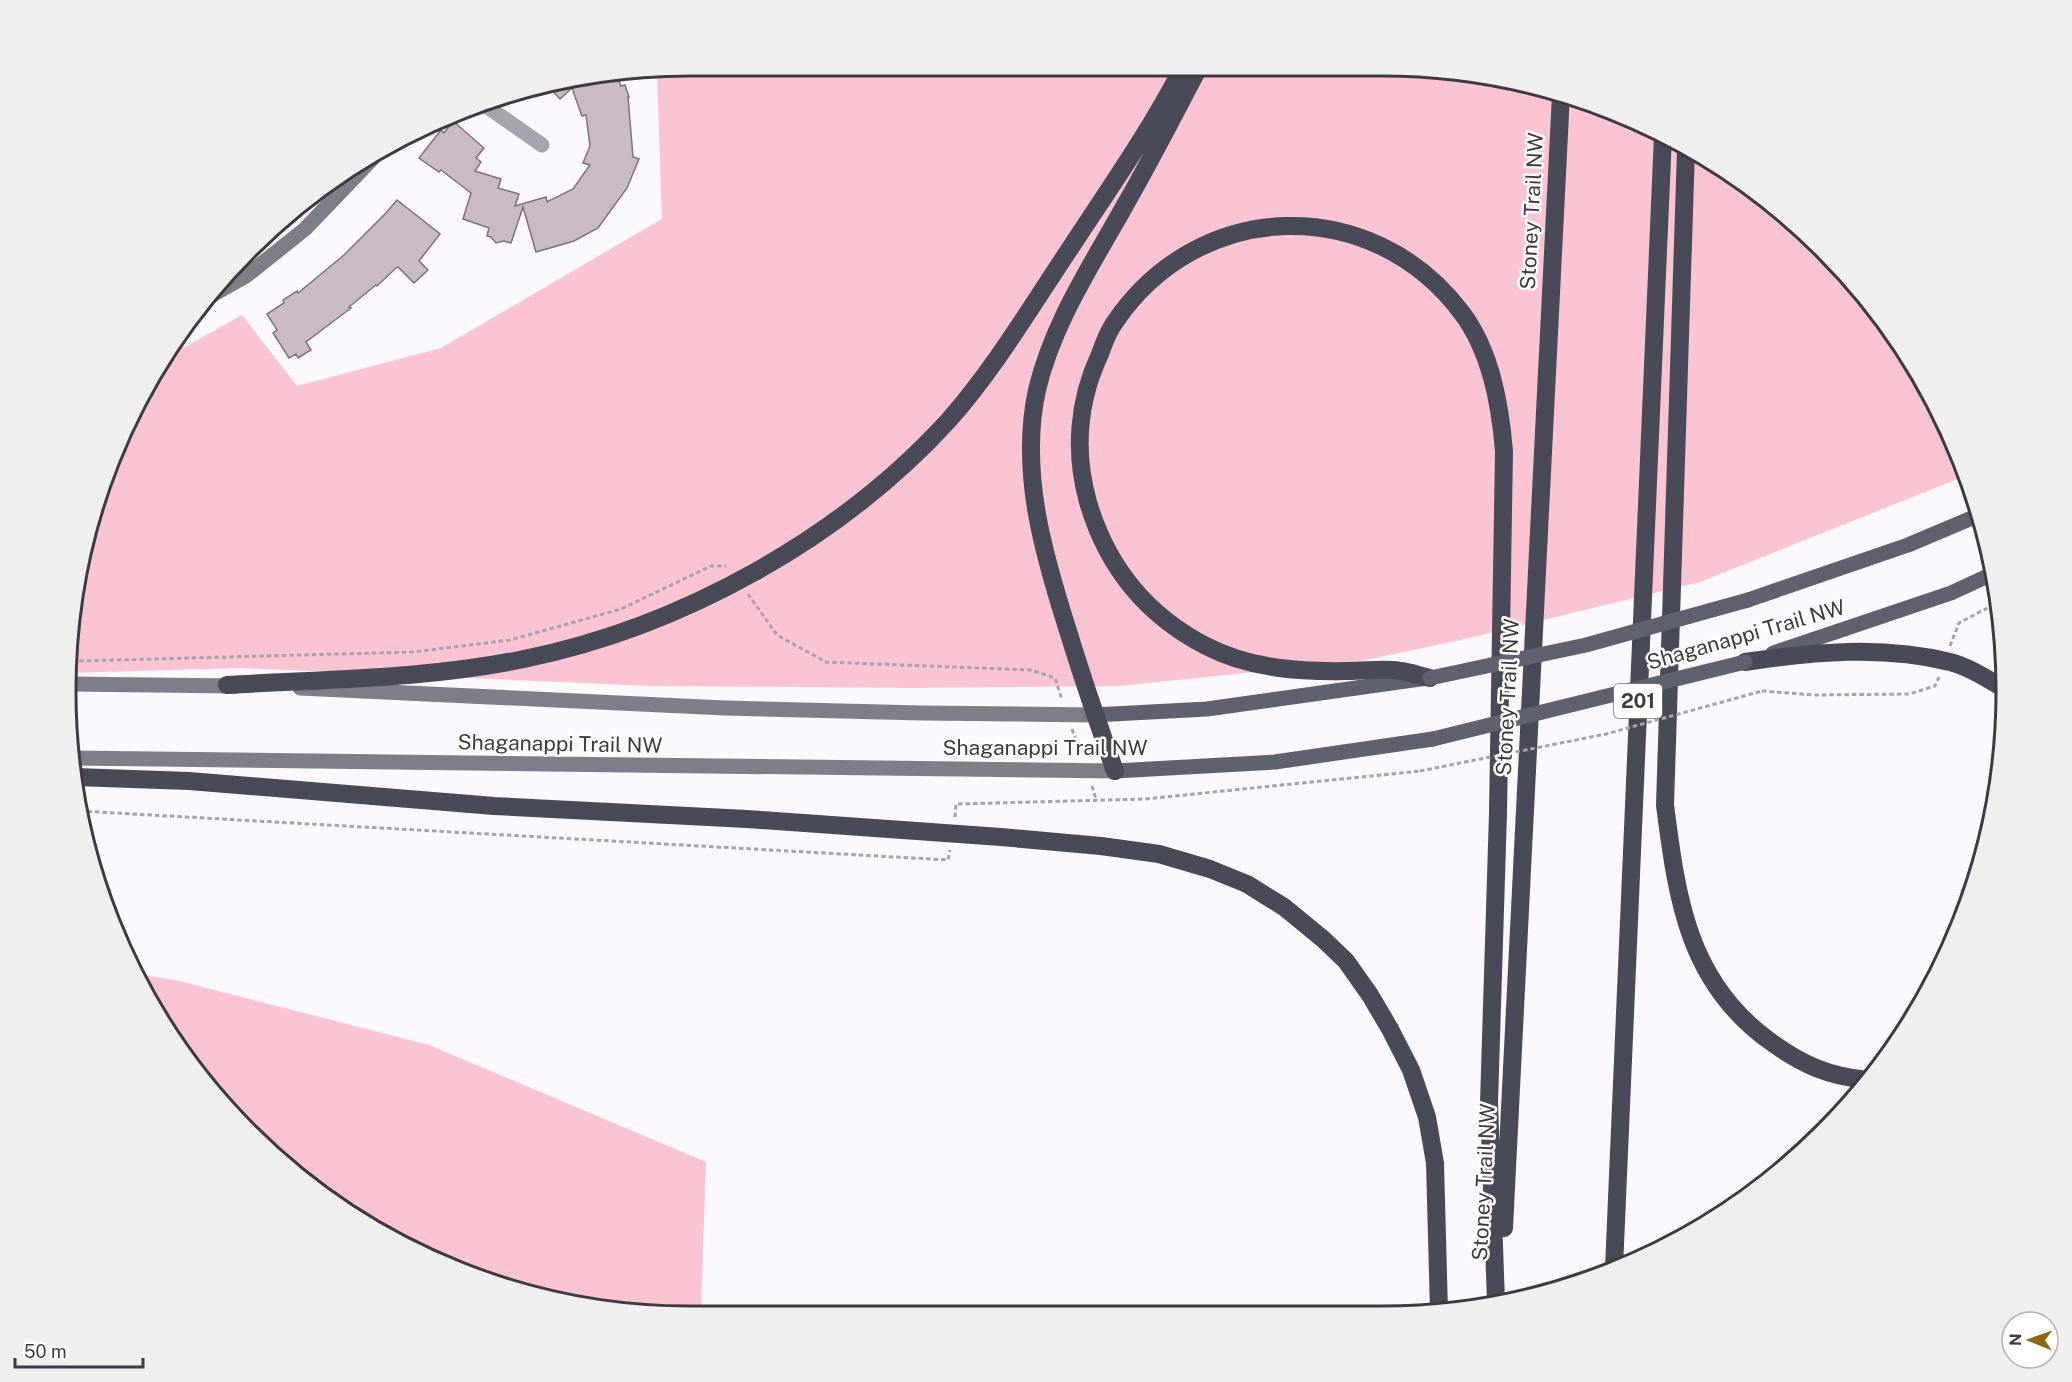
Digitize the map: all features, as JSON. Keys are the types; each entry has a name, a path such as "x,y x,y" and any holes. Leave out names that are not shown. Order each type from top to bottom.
{"highway":[{"path":"227,685 457,670 526,659 603,638 661,617 738,580 795,548 859,503 948,421 985,375 1023,319 1130,157 1178,76"},
{"path":"1115,771 1094,715 1056,591 1038,520 1030,450 1037,393 1053,340 1069,303 1128,201 1194,76"},
{"name":"Stoney Trail NW","path":"1500,1294 1561,103"},
{"name":"201","path":"1614,1260 1663,145"},
{"path":"1686,158 1665,805 1673,863 1690,936 1706,971 1728,1003 1752,1029 1794,1058 1820,1071 1858,1078"},
{"path":"1430,678 1400,670 1296,671 1233,658 1208,647 1163,619 1126,581 1111,558 1095,523 1080,463 1080,429 1086,392 1095,364 1113,324 1159,272 1186,255 1221,238 1256,229 1286,226 1338,230 1366,238 1402,256 1436,283 1463,315 1481,348 1494,382 1504,451 1498,801 1489,1103 1496,1295"},
{"path":"1744,663 1786,656 1848,651 1915,656 1951,663 1979,674 1996,684"},
{"path":"83,777 189,781 494,806 747,819 1001,837 1159,854 1210,869 1247,884 1284,907 1323,939 1346,961 1390,1029 1411,1070 1429,1128 1435,1163 1439,1302"}],"main road":[{"path":"230,284 246,276 304,229 329,195"},
{"name":"Shaganappi Trail NW","path":"76,684 227,685 725,708 922,713 1094,715 1207,709 1430,678 1586,645 1748,600 1908,545 1971,518"},
{"name":"Shaganappi Trail NW","path":"81,758 1088,772 1275,762 1433,739 1744,663 1951,593 1985,577"}],"street":[{"path":"491,110 542,145"}],"path":[{"path":"78,661 413,652 510,640 621,609 711,566 733,566 738,580 777,635 825,662 1031,670 1055,678 1096,800"},
{"path":"1420,771 1606,734 1762,691"}],"shaded area":[{"path":"1381,76 1461,82 1501,88 1579,109 1653,140 1722,180 1786,229 1816,256 1843,286 1892,350 1932,419 1958,479 1700,582 1465,639 1361,661 1119,686 913,688 652,686 240,668 77,673 88,571 109,493 140,419 181,348 242,315 297,386 441,348 662,219 657,78"},
{"path":"147,976 179,981 429,1045 706,1162 701,1306 651,1304 571,1294 493,1273 456,1259 384,1223 317,1179 286,1153 256,1126 203,1065 180,1032"}],"building":[{"path":"619,81 621,86 625,85 629,97 633,157 639,159 627,188 598,228 574,241 536,252 523,207 511,243 504,241 496,243 487,236 489,228 463,219 471,193 441,170 439,172 419,158 441,130 444,133 449,126 456,123 484,148 476,158 481,162 475,171 501,179 498,188 519,194 515,206 546,197 547,202 573,189 590,165 583,163 590,146 586,115 582,116 572,88 560,99 554,92 571,88"},
{"path":"397,200 440,234 419,261 428,270 414,283 398,267 396,268 349,307 351,308 306,342 311,350 298,358 296,354 289,358 273,333 277,330 267,314 284,303 283,300 297,291 298,293 344,255"}]}
